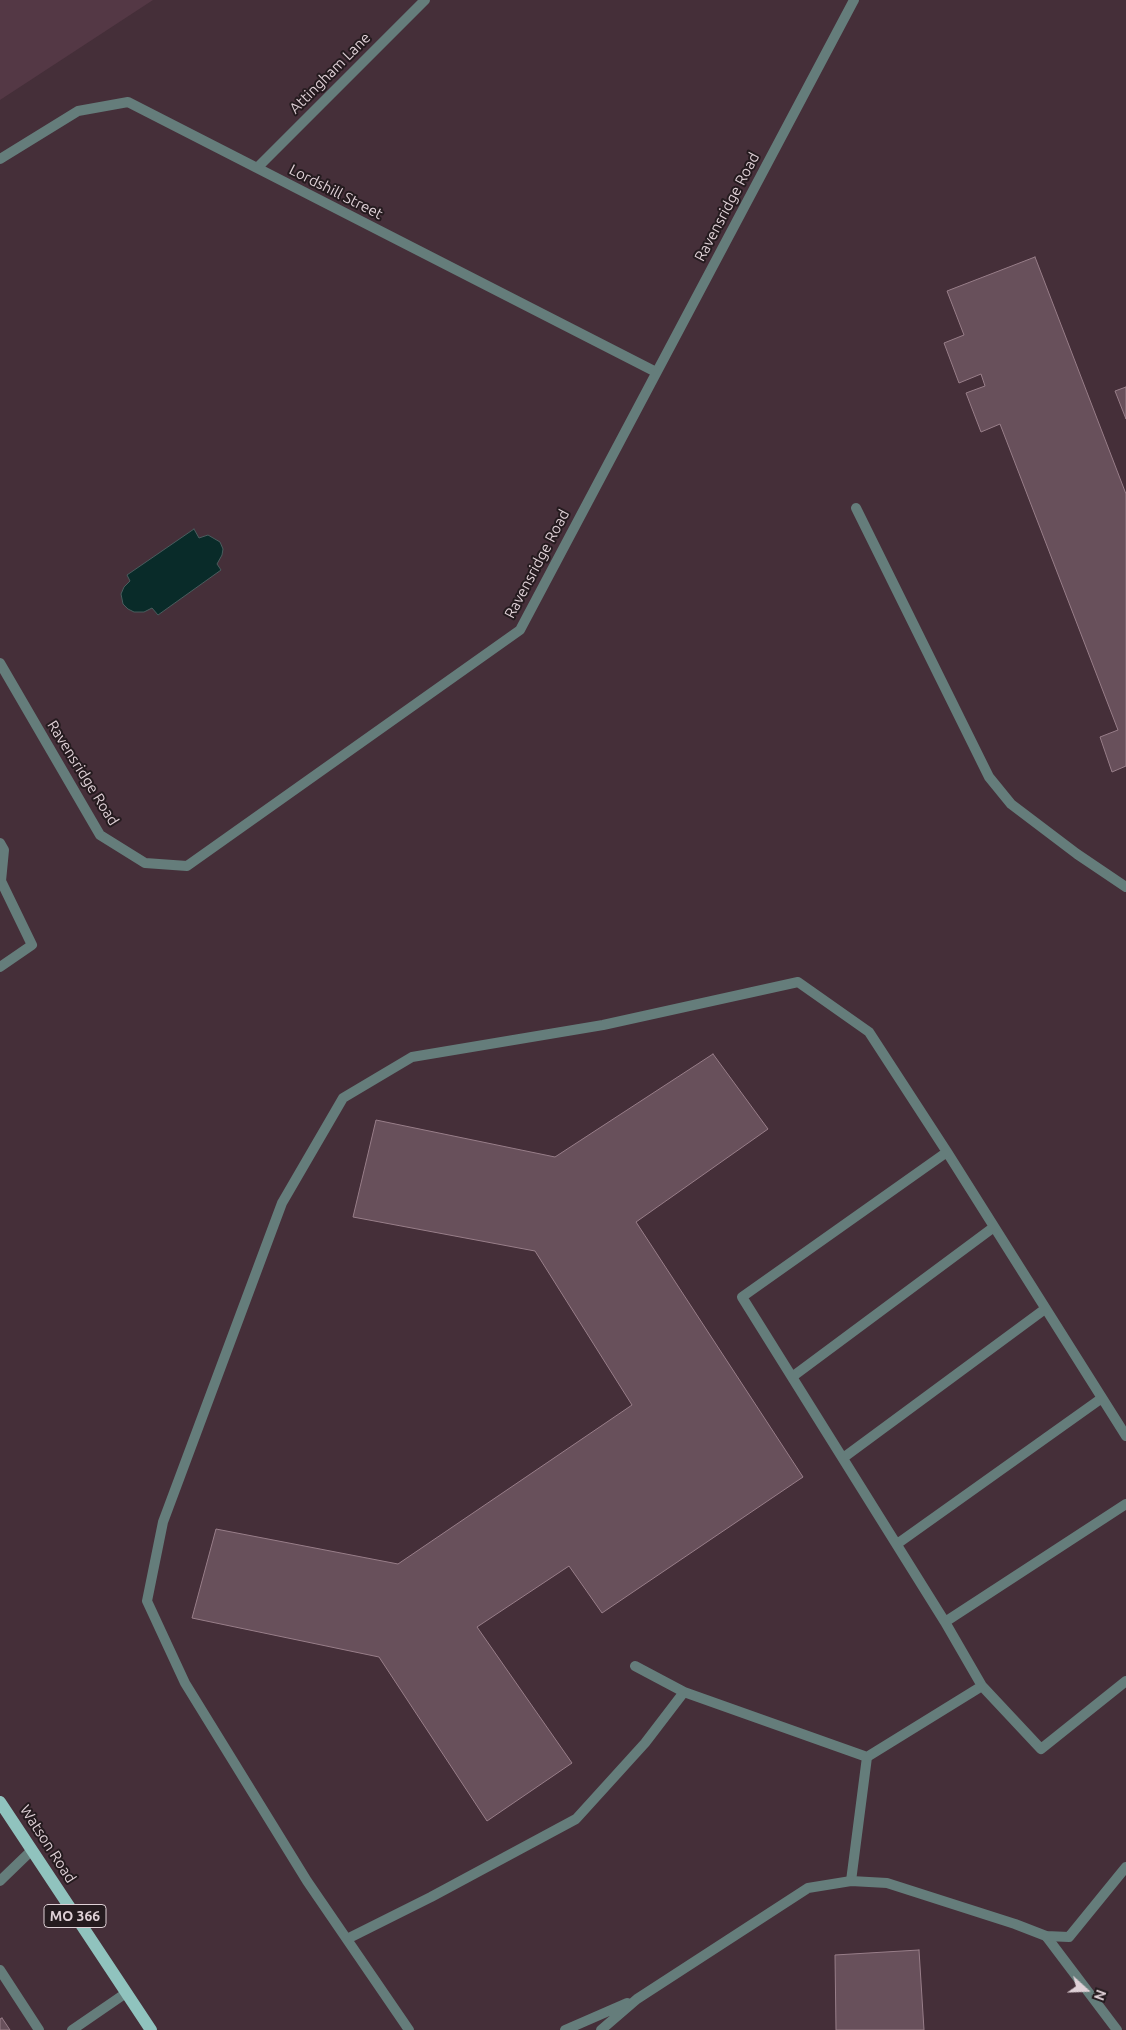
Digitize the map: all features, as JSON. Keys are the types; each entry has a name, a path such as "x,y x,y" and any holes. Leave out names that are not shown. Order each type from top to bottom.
{"main road":[{"name":"Watson Road","path":"0,1802 151,2030"}],"street":[{"name":"Attingham Lane","path":"257,168 425,0"},
{"name":"Ravensridge Road","path":"0,663 100,835 145,863 187,866 520,630 854,0"},
{"name":"Lordshill Street","path":"0,159 78,111 128,102 656,372"},
{"path":"856,508 989,777 1011,804 1077,854 1126,887"},
{"path":"0,843 4,850 1,881 32,945 0,967"},
{"path":"409,2030 308,1881 185,1683 147,1601 163,1522 282,1203 343,1098 412,1057 603,1025 798,982 868,1032 947,1152 1126,1436"},
{"path":"947,1152 742,1297 897,1544 982,1686 1041,1749 1126,1681"},
{"path":"792,1377 994,1226"},
{"path":"843,1458 1045,1309"},
{"path":"897,1544 1102,1398"},
{"path":"945,1622 1126,1504"},
{"path":"635,1666 684,1692 867,1757"},
{"path":"867,1757 982,1686"},
{"path":"347,1939 576,1819 645,1743 684,1692"},
{"path":"851,1881 867,1757"},
{"path":"0,1881 32,1850"},
{"path":"601,2030 637,1999 808,1888 851,1881 887,1883 1046,1936 1069,1937 1126,1867"},
{"path":"1046,1936 1117,2030"},
{"path":"0,1970 39,2030"},
{"path":"72,2030 126,1992"},
{"path":"565,2030 637,1999"}],"shaded area":[{"path":"0,0 153,0 0,100"},
{"path":"194,529 199,538 208,535 220,542 223,549 217,564 221,570 158,615 152,608 144,612 134,612 128,609 123,604 121,594 124,587 130,581 127,575"}],"building":[{"path":"1035,257 1126,494 1126,766 1112,772 1100,737 1118,730 1000,424 981,432 966,393 985,386 981,374 959,383 944,343 964,335 947,291"},
{"path":"1126,387 1126,419 1115,391"},
{"path":"713,1054 768,1129 636,1222 803,1477 602,1613 569,1566 477,1627 572,1763 487,1821 379,1657 192,1618 216,1529 398,1564 632,1405 535,1251 353,1217 376,1120 555,1157"},
{"path":"919,1950 924,2030 836,2030 835,1955"},
{"path":"2,2018 10,2030 0,2030 0,2019"}]}
